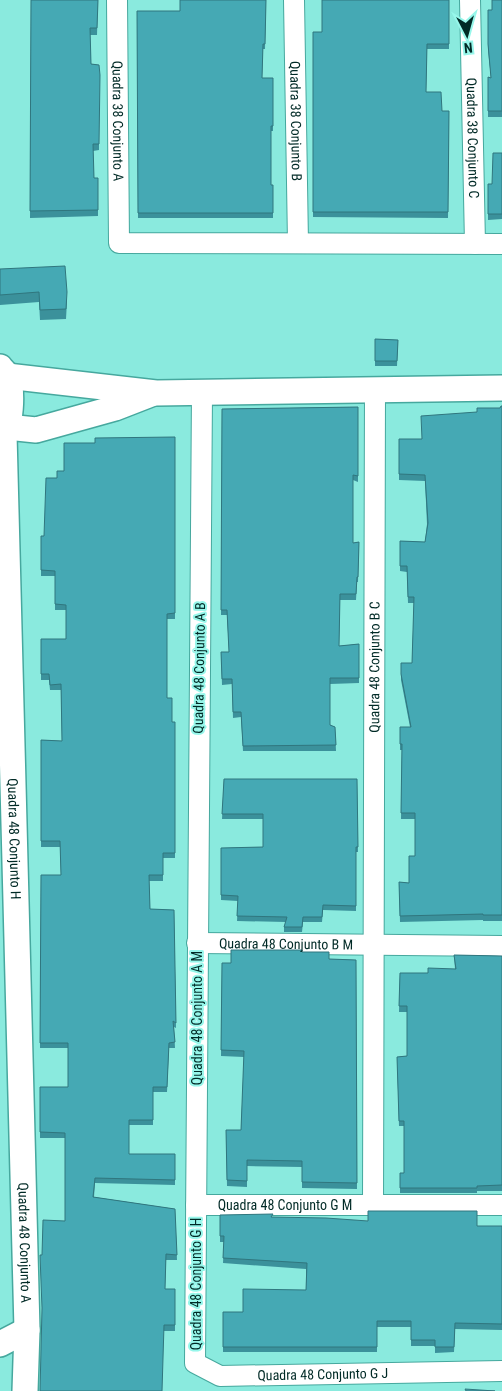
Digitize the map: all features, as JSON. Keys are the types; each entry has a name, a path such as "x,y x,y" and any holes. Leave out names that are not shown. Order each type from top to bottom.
{"street":[{"name":"Quadra 38 Conjunto A","path":"117,0 119,243 298,243"},
{"name":"Quadra 38 Conjunto B","path":"294,0 298,243"},
{"name":"Quadra 38 Conjunto C","path":"470,0 475,244"},
{"path":"298,243 502,244"},
{"path":"4,371 156,393 375,388 502,388"},
{"name":"Quadra 48 Conjunto H","path":"4,371 11,404 4,433 21,1094"},
{"name":"Quadra 48 Conjunto B C","path":"373,1206 375,388"},
{"name":"Quadra 48 Conjunto A B","path":"197,943 202,392"},
{"path":"4,433 36,430 115,408 156,393"},
{"name":"Quadra 48 Conjunto B M","path":"197,943 502,946"},
{"name":"Quadra 48 Conjunto A M","path":"196,1205 197,943"},
{"name":"Quadra 48 Conjunto A","path":"21,1094 27,1330 25,1391"},
{"name":"Quadra 48 Conjunto G M","path":"196,1205 502,1205"},
{"name":"Quadra 48 Conjunto G H","path":"196,1205 196,1363"},
{"path":"0,1344 27,1330"},
{"name":"Quadra 48 Conjunto G J","path":"196,1363 220,1376 502,1371"}],"building":[{"path":"31,0 98,0 97,28 90,28 91,64 99,65 100,75 99,144 93,144 94,178 98,178 98,210 30,211"},
{"path":"180,0 266,0 262,78 273,78 271,185 273,185 273,213 138,213 137,11 180,11"},
{"path":"322,0 449,0 449,44 427,44 426,92 441,92 442,111 449,111 448,212 313,212 313,32 322,32"},
{"path":"492,0 502,0 502,111 488,111 488,77 491,78 488,10 492,10"},
{"path":"493,153 502,153 502,214 488,214 488,184 492,184"},
{"path":"65,266 66,309 40,310 39,292 0,295 0,269"},
{"path":"375,339 398,340 397,361 375,361"},
{"path":"501,406 502,915 400,916 399,882 409,883 409,856 415,856 415,813 401,813 402,744 400,744 400,727 411,727 401,674 401,663 412,663 414,597 408,597 407,566 400,566 400,541 425,542 428,523 425,475 399,474 399,439 422,439 421,416 477,412 477,408 500,408"},
{"path":"358,407 358,476 353,475 353,543 359,542 358,577 356,594 340,594 339,646 359,644 359,678 330,678 330,725 335,727 336,745 243,746 241,712 233,712 232,679 222,679 221,652 229,652 227,610 221,610 222,409"},
{"path":"175,437 175,613 167,614 167,698 172,698 172,722 175,722 175,853 163,853 163,875 149,875 150,909 174,910 176,1023 173,1021 175,1042 169,1043 167,1087 153,1087 153,1120 129,1120 129,1154 175,1154 175,1180 95,1178 93,1197 175,1209 177,1255 166,1254 165,1289 175,1289 175,1325 164,1325 162,1391 40,1391 42,1308 40,1255 42,1255 43,1220 65,1221 65,1133 40,1132 40,1087 68,1087 68,1043 40,1043 41,875 61,875 60,841 41,841 41,740 62,741 61,684 50,685 49,674 41,674 41,639 66,639 66,605 55,604 55,571 41,570 41,536 44,536 46,478 57,478 57,471 64,471 64,443 95,443 95,438"},
{"path":"224,779 357,779 358,847 356,847 356,906 323,905 322,917 303,917 302,927 284,927 287,917 237,916 238,896 221,895 221,848 263,847 263,814 222,814"},
{"path":"231,950 329,952 329,959 356,960 357,1183 302,1182 302,1161 247,1160 247,1181 227,1180 226,1130 241,1130 244,1051 221,1050 222,963 231,963"},
{"path":"454,955 502,956 502,1185 477,1186 477,1188 400,1188 400,1173 404,1173 404,1121 399,1121 397,1057 407,1056 407,1006 399,1006 400,973 428,973 428,968 456,969"},
{"path":"368,1211 477,1211 477,1226 502,1226 502,1324 455,1323 454,1347 435,1347 435,1340 411,1340 411,1321 377,1321 377,1347 223,1347 223,1312 243,1312 243,1289 306,1290 307,1263 223,1258 224,1236 220,1236 220,1215 273,1214 271,1217 368,1221"},
{"path":"465,1389 495,1391 466,1391"}]}
